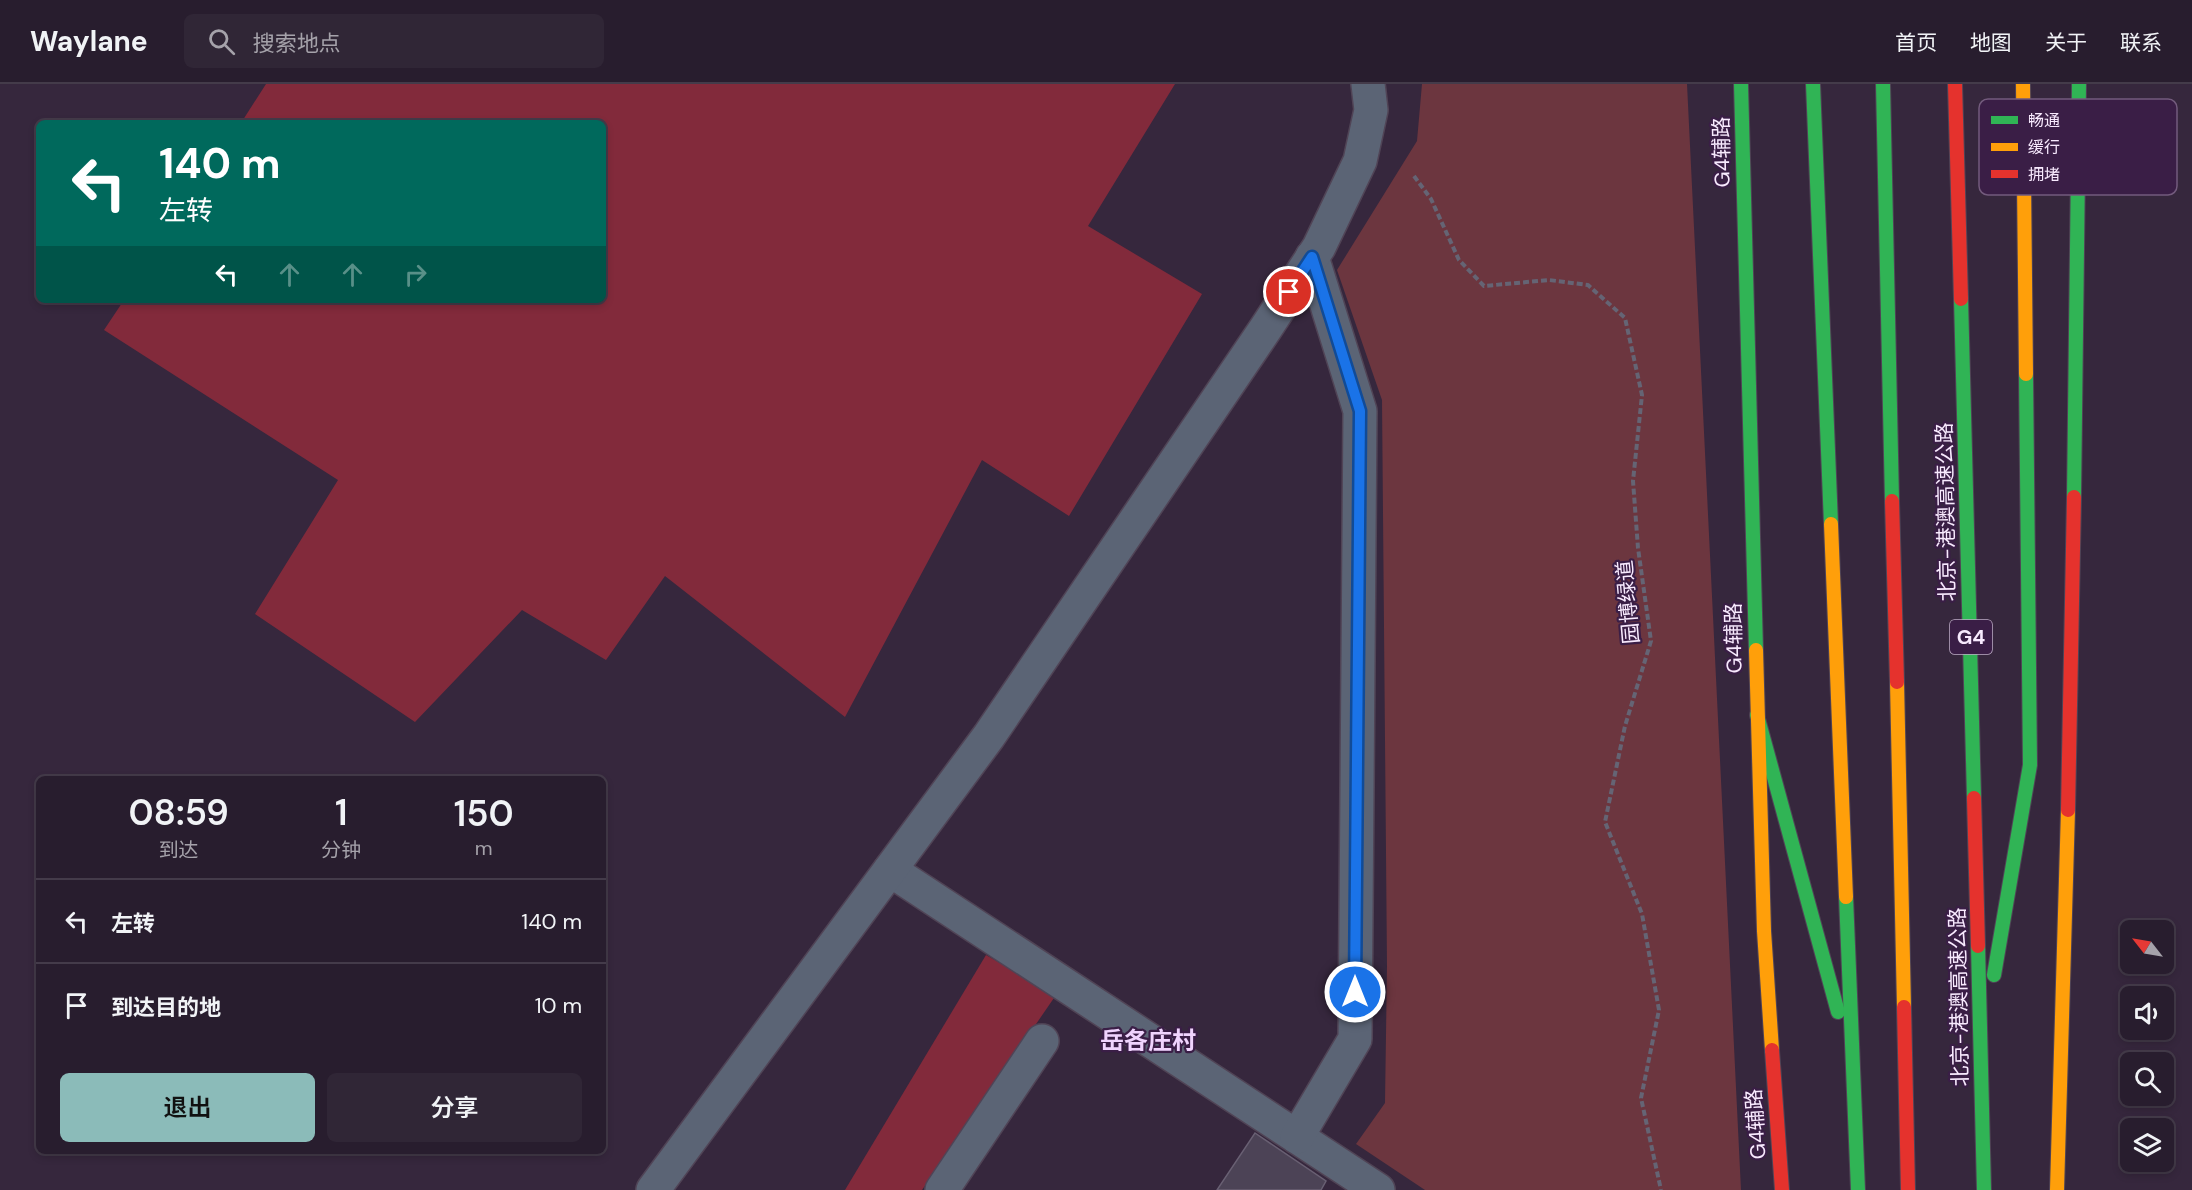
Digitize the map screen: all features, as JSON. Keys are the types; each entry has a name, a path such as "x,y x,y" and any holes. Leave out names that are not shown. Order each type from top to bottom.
{"main road":[{"name":"G4辅路","path":"1741,84 1764,931 1782,1190"},
{"path":"1813,84 1858,1190"},
{"path":"1883,84 1908,1190"},
{"name":"北京-港澳高速公路","path":"1955,84 1984,1190"},
{"path":"2023,84 2023,99"},
{"path":"2079,84 2079,99"},
{"path":"1981,1048 2030,765 2024,195"},
{"path":"2056,1190 2071,715 2078,195"},
{"path":"1757,715 1853,1069"}],"street":[{"path":"653,1190 990,736 1312,257 1360,160 1371,111 1368,84"},
{"path":"1297,1137 1355,1038 1360,411 1312,257"},
{"path":"890,870 1378,1190"},
{"path":"942,1190 1042,1041"}],"path":[{"name":"园博绿道","path":"1414,176 1431,199 1459,260 1484,286 1548,280 1588,285 1625,318 1642,395 1633,481 1638,548 1651,641 1625,726 1605,822 1642,914 1659,1010 1641,1098 1661,1190"}],"shaded area":[{"path":"266,84 1175,84 1088,226 1202,294 1069,516 982,460 845,717 665,576 606,660 522,610 415,722 255,614 338,480 104,330 122,303 606,303 606,120 243,120"},
{"path":"1422,84 1687,84 1741,1190 1425,1190 1356,1144 1385,1103 1387,966 1382,400 1337,270 1417,141"},
{"path":"986,955 1056,995 922,1190 845,1190"}],"building":[{"path":"1255,1133 1326,1181 1321,1190 1217,1190"}],"traffic: fast":[{"path":"1741,84 1756,650"},
{"path":"1813,84 1831,524"},
{"path":"1883,84 1892,501"},
{"path":"2079,84 2079,99"},
{"path":"2074,497 2078,195"},
{"path":"1961,299 1974,798"},
{"path":"1994,975 2030,765 2026,374"},
{"path":"1757,715 1838,1012"},
{"path":"1846,897 1858,1190"},
{"path":"1978,946 1984,1190"}],"traffic: slow":[{"path":"2023,84 2023,99"},
{"path":"2024,195 2026,374"},
{"path":"1831,524 1846,897"},
{"path":"1756,650 1764,931 1772,1050"},
{"path":"1897,682 1904,1007"},
{"path":"2057,1190 2068,810"}],"traffic: jam":[{"path":"1955,84 1961,299"},
{"path":"2068,810 2074,497"},
{"path":"1892,501 1897,682"},
{"path":"1974,798 1978,946"},
{"path":"1904,1007 1908,1190"},
{"path":"1772,1050 1782,1190"}],"district":[{"name":"岳各庄村","path":"1148,1041"}],"route":[{"path":"1289,292 1312,257 1360,411 1355,992"}]}
